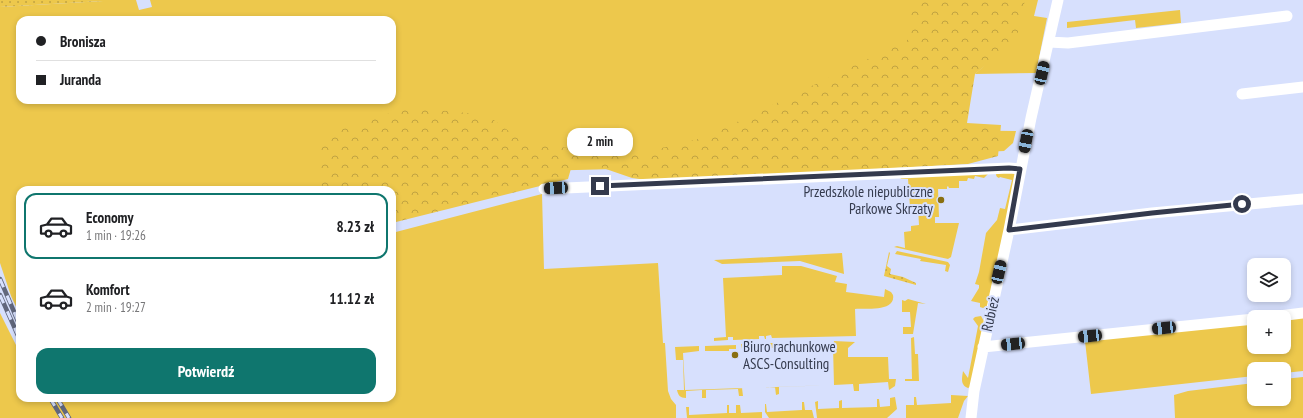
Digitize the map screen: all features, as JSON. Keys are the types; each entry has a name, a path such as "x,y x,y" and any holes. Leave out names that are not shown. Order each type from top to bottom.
{"street":[{"name":"Rubież","path":"971,418 974,391 1009,230 1020,169 1058,0"},
{"path":"1049,42 1068,42 1287,16"},
{"path":"1242,94 1303,87"},
{"path":"544,189 1009,168 1020,169"},
{"path":"1009,230 1152,213 1303,199"},
{"path":"1291,314 1303,313"},
{"path":"983,347 1247,320"}],"green space":[{"path":"0,0 103,0 103,1 0,7"},
{"path":"103,0 136,0 139,10 152,7 150,0 1038,0 1034,16 1047,18 1036,73 975,74 985,65 906,130 1016,131 1013,143 1004,151 655,168 495,172 396,189 396,186 16,186 16,307 0,263 0,7"},
{"path":"909,0 1025,0 1017,37 975,74 967,123 1001,125 998,156 968,164 654,181 632,178 574,158 568,179 396,222 396,186 322,186 319,137 408,107 487,115 526,144 637,154 706,137 909,39"},
{"path":"1180,10 1181,23 1136,28 1135,20 1067,28 1067,22"},
{"path":"996,172 1013,172 1017,176 988,305 983,308 980,307 980,303 971,301 979,288 979,285 975,284 979,272 986,233 997,220 1000,208 1005,209 1012,180 1000,177 998,178 996,176"},
{"path":"988,174 984,178 975,176 974,179 968,178 967,181 959,181 959,188 949,188 948,186 947,189 938,189 939,217 935,217 935,223 959,223 951,257 948,259 894,247 897,246 905,248 904,232 911,231 911,226 919,225 918,207 910,207 908,179 901,179 900,177"},
{"path":"542,194 544,269 658,263 663,343 665,343 668,391 671,399 676,405 676,418 0,418 0,313 16,345 16,402 396,402 396,232"},
{"path":"897,251 948,262 950,265 948,272 945,271 946,265 920,261 921,259 895,254"},
{"path":"889,252 887,266 891,269 890,274 903,277 916,283 916,285 884,276"},
{"path":"842,253 844,274 800,261 722,264 714,260"},
{"path":"782,266 801,266 837,276 835,282 847,284 846,292 884,297 885,289 891,292 893,295 893,300 885,307 855,309 856,336 772,338 771,335 766,336 766,339 764,336 759,336 759,339 733,340 733,337 728,337 728,340 714,341 714,338 726,337 723,278 782,275"},
{"path":"908,299 926,304 918,303 913,334 903,334 903,327 911,327 910,312 902,312 902,300 905,301"},
{"path":"981,316 985,323 972,386 968,388 965,387 963,383 963,371 968,378 978,326 973,319"},
{"path":"1303,317 1303,371 1291,372 1291,362 1247,362 1247,377 1091,394 1085,341 1247,323 1247,354 1291,354 1291,318"},
{"path":"914,337 915,354 918,354 919,381 905,381 905,379 912,379 911,338"},
{"path":"834,341 855,342 848,348 848,357 888,357 889,379 896,379 895,386 889,390 888,382 859,384 859,391 854,391 853,384 834,385"},
{"path":"773,343 773,348 766,349 742,349 741,344"},
{"path":"736,345 736,349 729,349 729,351 705,351 705,346"},
{"path":"699,346 699,351 683,353 685,390 742,388 743,396 739,396 738,389 706,390 706,398 702,398 702,390 686,391 686,398 680,396 677,390 684,390 683,360 676,360 675,347"},
{"path":"1303,377 1303,418 1175,418 1174,395 1188,391 1247,384 1247,406 1291,406 1291,378"},
{"path":"833,385 779,387 779,394 776,395 775,387 763,387"},
{"path":"951,395 968,396 964,401 958,418 906,418 906,405 914,405 914,397 916,397 917,405 951,403"},
{"path":"895,397 897,409 887,418 817,418 815,402 818,401 818,409 839,408 839,401 842,400 842,408 877,407 877,399 879,399 880,407 890,406 890,398"},
{"path":"802,402 804,402 805,410 812,410 814,418 769,418 765,412 765,404 767,412 802,410"},
{"path":"727,405 729,405 729,413 736,413 736,405 740,405 741,413 762,412 762,418 687,418 686,407 689,407 689,415 727,413"}],"railway":[{"path":"0,279 16,317"},
{"path":"0,295 16,331"},
{"path":"52,402 62,418"},
{"path":"59,402 69,418"}],"place":[{"name":"Przedszkole niepubliczne Parkowe Skrzaty","path":"941,200"},
{"name":"Biuro rachunkowe ASCS-Consulting","path":"735,355"}],"route":[{"path":"600,186 991,170 1009,168 1020,169 1009,230 1242,204"}]}
